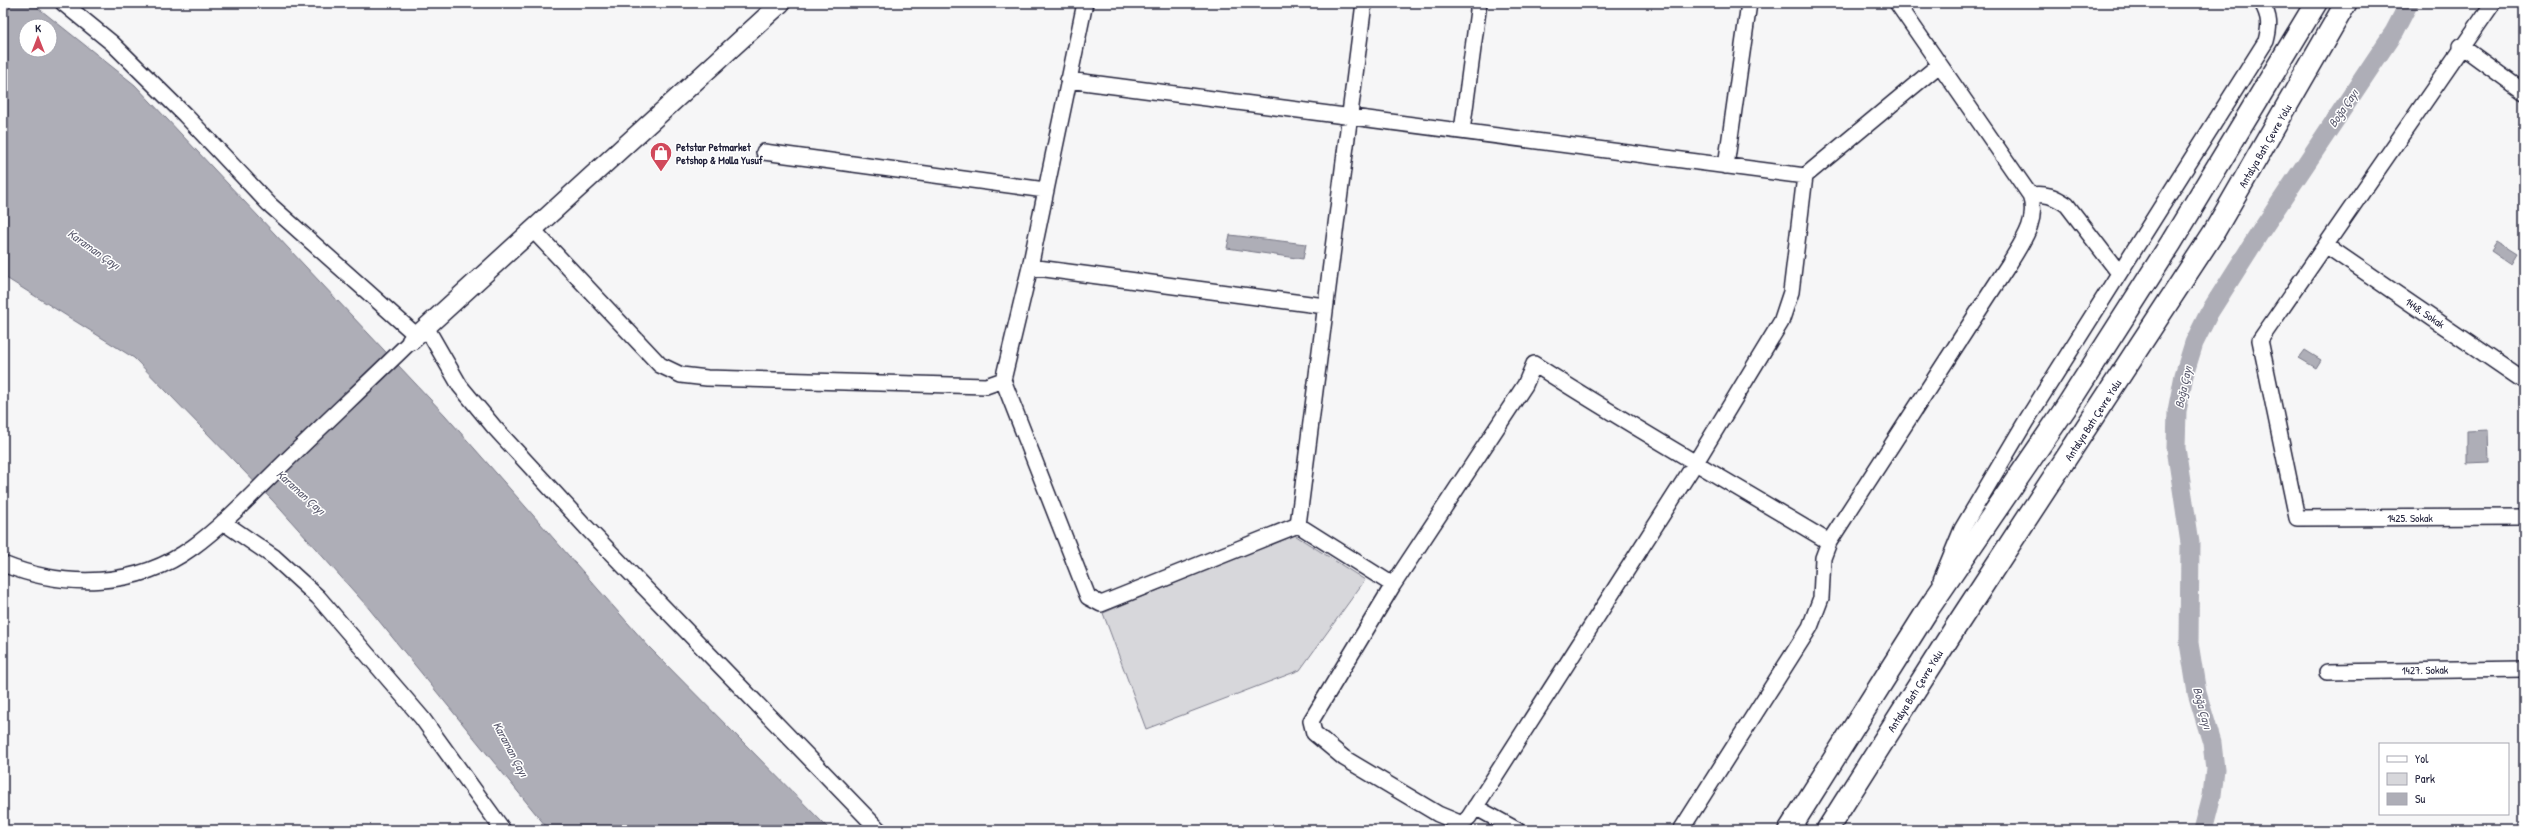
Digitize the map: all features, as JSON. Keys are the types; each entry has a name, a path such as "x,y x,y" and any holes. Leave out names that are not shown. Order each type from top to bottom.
{"highway":[{"path":"1789,830 1929,608 2112,336 2175,236 2316,3"},
{"name":"Antalya Batı Çevre Yolu","path":"1827,830 1955,628 2214,232 2346,3"}],"main road":[{"path":"418,335 534,231 781,3"}],"street":[{"path":"63,3 112,42 185,115 269,204 418,335 494,428 586,527 878,830"},
{"path":"1085,3 1030,267 1003,380 1088,597 1101,604 1298,525"},
{"path":"1298,525 1364,3"},
{"path":"1462,131 1479,3"},
{"path":"1726,166 1749,3"},
{"path":"1681,830 1810,627 1821,598 1823,558 1829,542 2026,236 2033,214 2030,195 1897,3"},
{"path":"1929,608 1962,529 2026,421 2266,42 2270,25 2268,13 2262,3"},
{"path":"2327,246 2461,46 2492,3"},
{"path":"2461,46 2524,92"},
{"path":"1829,542 1696,462 1534,364 1525,385 1393,585 1311,722 1314,733 1344,758 1438,814 1462,824 1475,807 1696,462 1781,322 1791,292 1806,176 1939,65"},
{"path":"1068,80 1806,176"},
{"path":"764,152 1045,190"},
{"path":"2030,195 2043,194 2055,197 2066,205 2119,273"},
{"path":"534,231 660,365 682,375 708,378 986,386 1003,380"},
{"name":"1448. Sokak","path":"2327,246 2524,381"},
{"name":"1425. Sokak","path":"2327,246 2260,340 2297,518 2524,517"},
{"path":"1030,267 1325,306"},
{"path":"3,564 41,577 62,580 102,581 124,577 158,566 177,557 194,547 223,522 418,335"},
{"path":"223,522 274,557 318,597 422,718 503,830"},
{"path":"1298,525 1393,585"},
{"name":"1427. Sokak","path":"2327,672 2524,669"},
{"path":"1475,807 1517,830"}],"green space":[{"path":"1293,534 1365,580 1300,670 1146,729 1103,613"}],"water":[{"name":"Karaman Çayı","path":"3,3 32,3 51,18 18,18 18,58 58,58 58,24 135,85 445,415 649,647 830,830 549,830 366,605 273,501 134,358 3,276"},
{"path":"1230,235 1306,244 1303,259 1227,248"},
{"path":"2497,242 2516,254 2510,264 2491,251"},
{"path":"2305,350 2321,360 2316,368 2299,358"},
{"path":"2488,430 2489,462 2467,463 2467,431"}],"waterway":[{"name":"Boğa Çayı","path":"2203,830 2212,795 2215,769 2212,743 2197,693 2189,643 2190,543 2176,448 2177,411 2184,375 2194,343 2209,313 2261,231 2394,32 2409,3"}],"place":[{"name":"Petstar Petmarket Petshop & Molla Yusuf","path":"661,172"}]}
